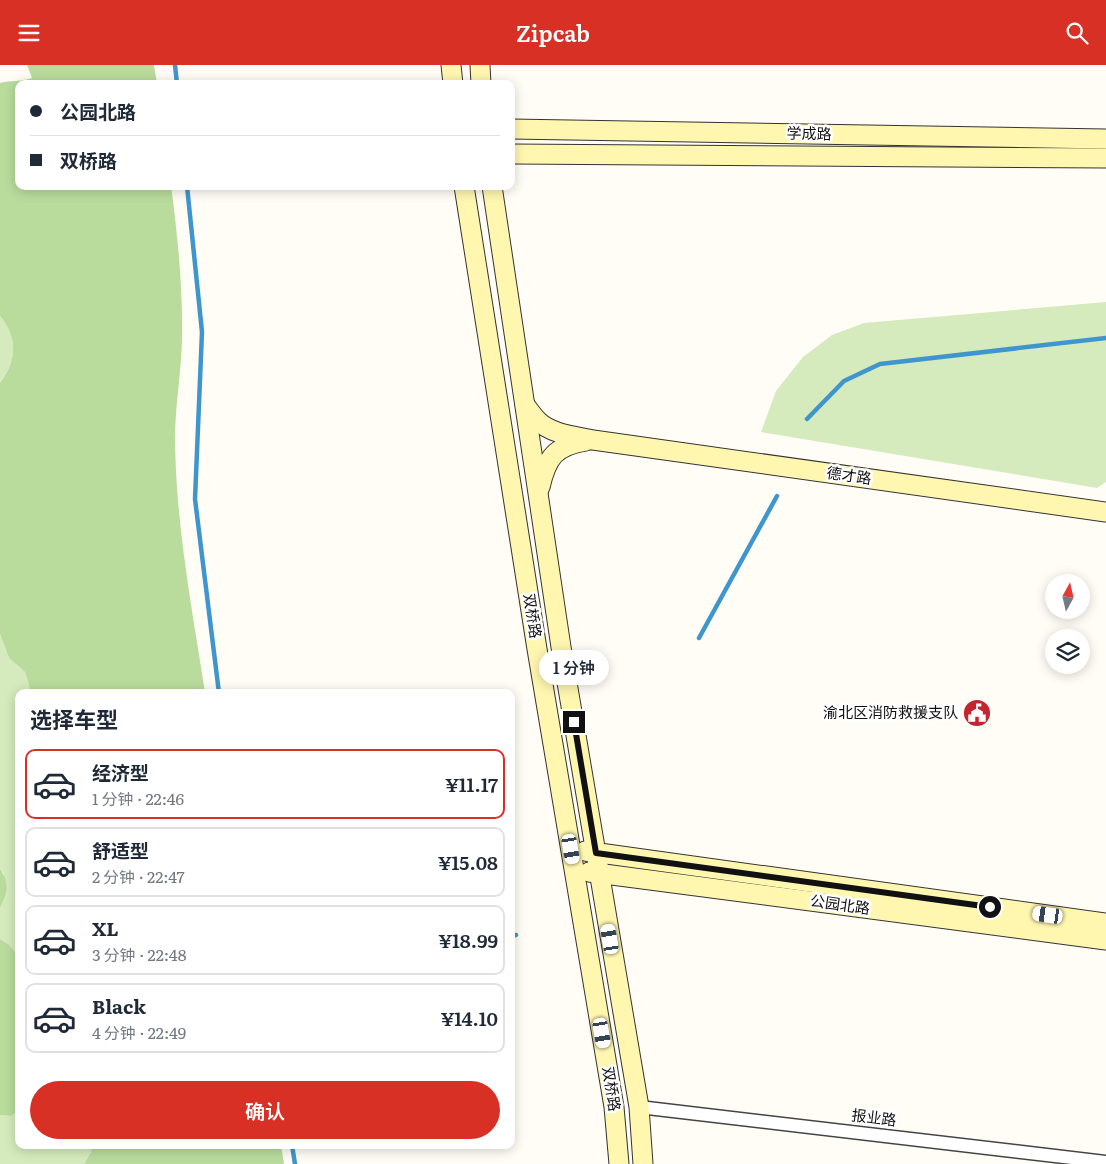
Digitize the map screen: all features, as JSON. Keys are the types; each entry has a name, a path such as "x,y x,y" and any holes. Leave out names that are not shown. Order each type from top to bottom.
{"main road":[{"path":"451,65 453,80"},
{"path":"480,65 481,80"},
{"name":"学成路","path":"515,129 1106,139"},
{"name":"学成路","path":"515,154 1106,158"},
{"name":"双桥路","path":"465,190 537,649 614,1107 619,1164"},
{"name":"双桥路","path":"493,190 561,647 639,1107 642,1164"},
{"name":"德才路","path":"526,405 537,421 546,428 593,440 1106,512"},
{"name":"德才路","path":"538,492 543,471 547,462 554,454 572,443 593,440"},
{"name":"公园北路","path":"571,849 1106,923"},
{"name":"公园北路","path":"574,870 1106,940"}],"street":[{"name":"报业路","path":"639,1107 1106,1161"}],"green space":[{"path":"27,65 154,65 156,80 24,80 32,78"},
{"path":"15,81 15,190 172,190 180,264 182,303 181,353 175,428 178,504 205,689 30,689 25,672 9,658 0,634 0,383 10,366 13,349 10,333 0,316 0,83"},
{"path":"1106,302 1106,482 1097,488 761,432 776,391 803,357 832,335 864,323"},
{"path":"0,316 10,333 13,349 10,366 0,383"},
{"path":"0,634 9,658 25,672 30,689 15,689 15,964 8,944 0,939 0,908 4,900 4,874 0,869"},
{"path":"0,869 5,879 6,889 0,908"},
{"path":"0,939 15,952 15,1113 11,1116 0,1115"},
{"path":"15,1113 15,1149 91,1149 91,1152 84,1164 0,1164 0,1115 11,1116"},
{"path":"91,1149 282,1149 284,1164 84,1164"}],"waterway":[{"path":"175,65 177,80"},
{"path":"187,190 202,332 195,499 219,689"},
{"path":"807,419 844,381 880,364 1106,338"},
{"path":"699,638 777,496"},
{"path":"293,1149 295,1164"}],"place":[{"name":"渝北区消防救援支队","path":"977,713"}],"route":[{"path":"574,722 596,853 990,907"}]}
